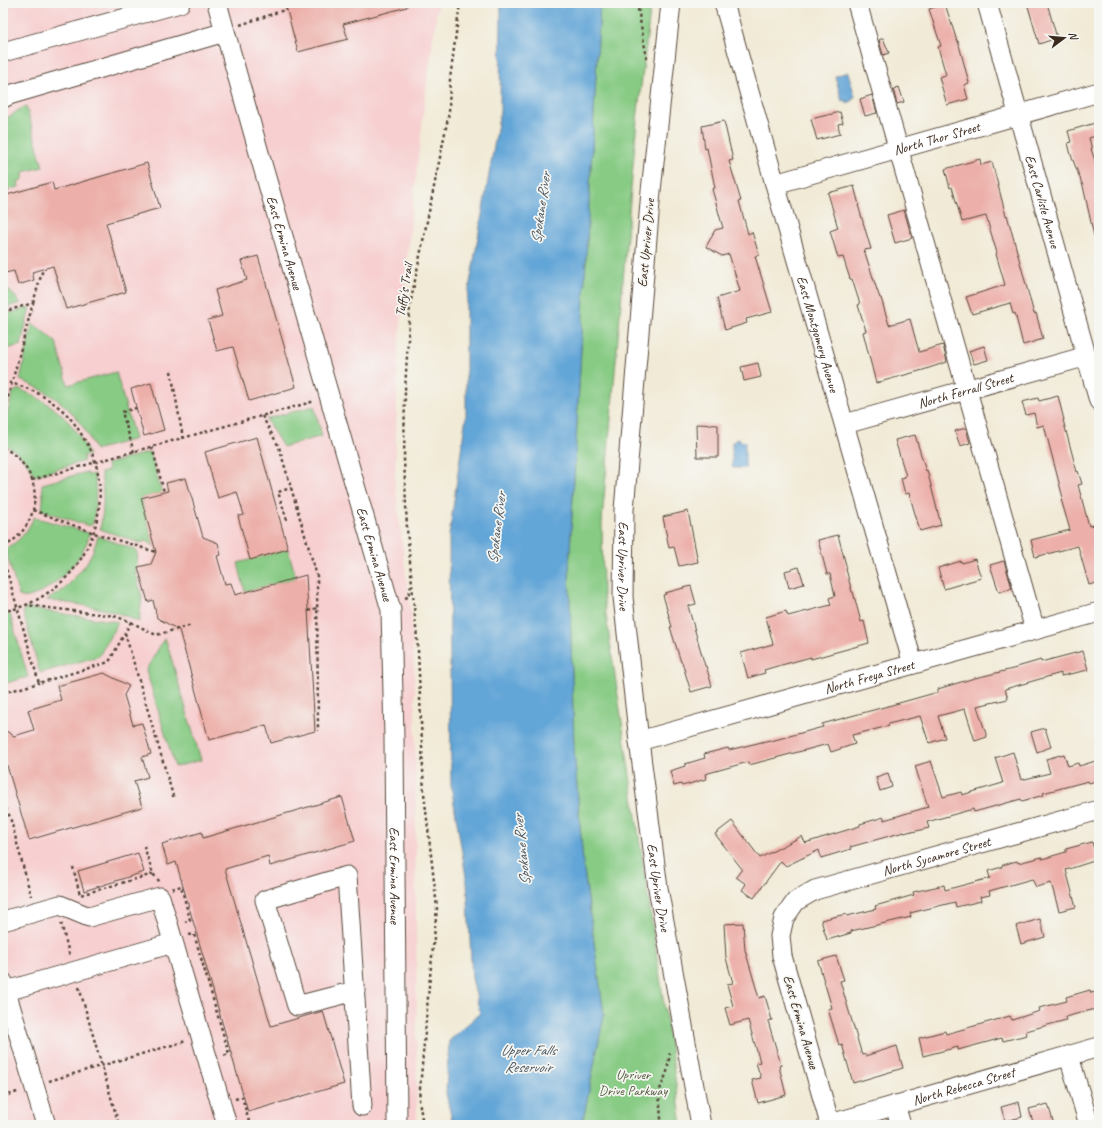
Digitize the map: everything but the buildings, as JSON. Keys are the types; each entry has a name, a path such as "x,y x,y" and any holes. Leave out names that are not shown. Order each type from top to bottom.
{"street":[{"path":"3,52 180,3"},
{"name":"East Ermina Avenue","path":"217,3 231,29 263,167 391,610 394,737 397,1125"},
{"name":"East Upriver Drive","path":"670,3 651,190 624,510 623,597 638,741 658,888 701,1125"},
{"name":"East Montgomery Avenue","path":"724,3 913,664"},
{"path":"857,3 1035,630"},
{"name":"East Carlisle Avenue","path":"987,3 1099,401"},
{"path":"3,98 9,94 231,29"},
{"name":"North Thor Street","path":"775,184 1099,92"},
{"name":"North Ferrall Street","path":"845,424 1087,356"},
{"name":"North Freya Street","path":"638,741 1099,612"},
{"name":"North Sycamore Street","path":"784,918 796,901 815,890 1099,810"},
{"path":"355,991 297,1006 265,900 347,876 355,991 362,1106"},
{"path":"3,921 60,905 89,917 160,897 227,1125"},
{"name":"East Ermina Avenue","path":"784,918 780,936 782,956 829,1125"},
{"path":"46,1125 4,989 174,943"},
{"name":"North Rebecca Street","path":"829,1125 1099,1047"},
{"path":"1069,1056 1089,1125"},
{"path":"895,1105 901,1125"}],"path":[{"name":"Tuffy's Trail","path":"423,1125 419,1100 437,908 424,793 418,650 407,529 404,459 405,390 410,305 449,113 450,79 460,3"},
{"path":"231,29 287,9"},
{"path":"3,177 9,194"},
{"path":"3,416 43,269"},
{"path":"3,312 33,303"},
{"path":"170,371 183,438"},
{"path":"3,381 20,384 43,395 63,410 80,430 92,453 100,492 94,533 86,552 70,574 44,596 26,605 3,611"},
{"path":"32,480 316,400"},
{"path":"134,452 122,412 136,408"},
{"path":"262,416 279,447 317,576 318,731"},
{"path":"152,447 164,492"},
{"path":"3,448 17,457 26,468 32,480 35,494 33,510 26,527 19,536 3,547"},
{"path":"287,520 278,492 291,488"},
{"path":"33,510 94,533 156,552"},
{"path":"3,558 39,683"},
{"path":"26,605 114,616 131,622 156,635 192,625"},
{"path":"308,611 317,608"},
{"path":"3,693 110,662 131,622"},
{"path":"125,632 174,799"},
{"path":"72,867 80,895 153,874"},
{"path":"3,1097 34,1085 201,1036"}],"shaded area":[{"path":"3,3 438,3 411,220 398,353 395,484 411,613 415,690 417,1125 3,1125"}],"green space":[{"name":"Upriver Drive Parkway","path":"600,3 651,3 637,120 602,521 603,595 682,1125 582,1125 604,1015 583,863 574,749 569,569"},
{"path":"26,106 43,167 23,172 23,179 18,182 19,187 7,190 3,175 3,123 7,117"},
{"path":"3,284 21,303 3,308"},
{"path":"30,307 21,345 3,350 3,315"},
{"path":"32,324 56,342 68,385 116,372 135,439 95,450 82,426 66,407 46,392 20,380"},
{"path":"19,389 42,400 61,414 77,432 89,455 83,456 84,461 35,476 22,457 3,444 3,429 13,392"},
{"path":"314,406 322,436 283,447 266,419"},
{"path":"150,452 162,493 141,498 154,546 146,541 140,543 100,529 103,501 101,473 108,471 107,464"},
{"path":"87,472 88,475 94,474 96,486 93,524 89,526 42,510 42,484"},
{"path":"34,517 89,533 87,542 82,552 75,562 57,581 47,589 37,594 24,597 19,596 5,549 15,543 22,536"},
{"path":"98,536 136,550 138,557 135,570 142,597 139,622 106,610 47,600 65,589 86,564 93,551"},
{"path":"288,549 296,578 245,592 238,563"},
{"path":"25,608 118,622 99,656 40,673 23,612"},
{"path":"10,614 28,677 3,684 3,615"},
{"path":"165,637 201,760 175,767 146,670"}],"water":[{"name":"Upper Falls Reservoir","path":"501,3 600,3 569,569 574,749 583,863 604,1015 582,1125 453,1125 446,1093 449,1041 480,1013 472,978 467,883 451,785 449,536 466,416 466,306 500,112"},
{"path":"848,72 855,97 852,101 847,103 846,100 842,101 835,76"},
{"path":"737,439 745,442 744,468 732,467 732,442 737,441"}],"water label":[{"name":"Spokane River","path":"541,208"},
{"name":"Spokane River","path":"497,528"},
{"name":"Spokane River","path":"522,850"}]}
